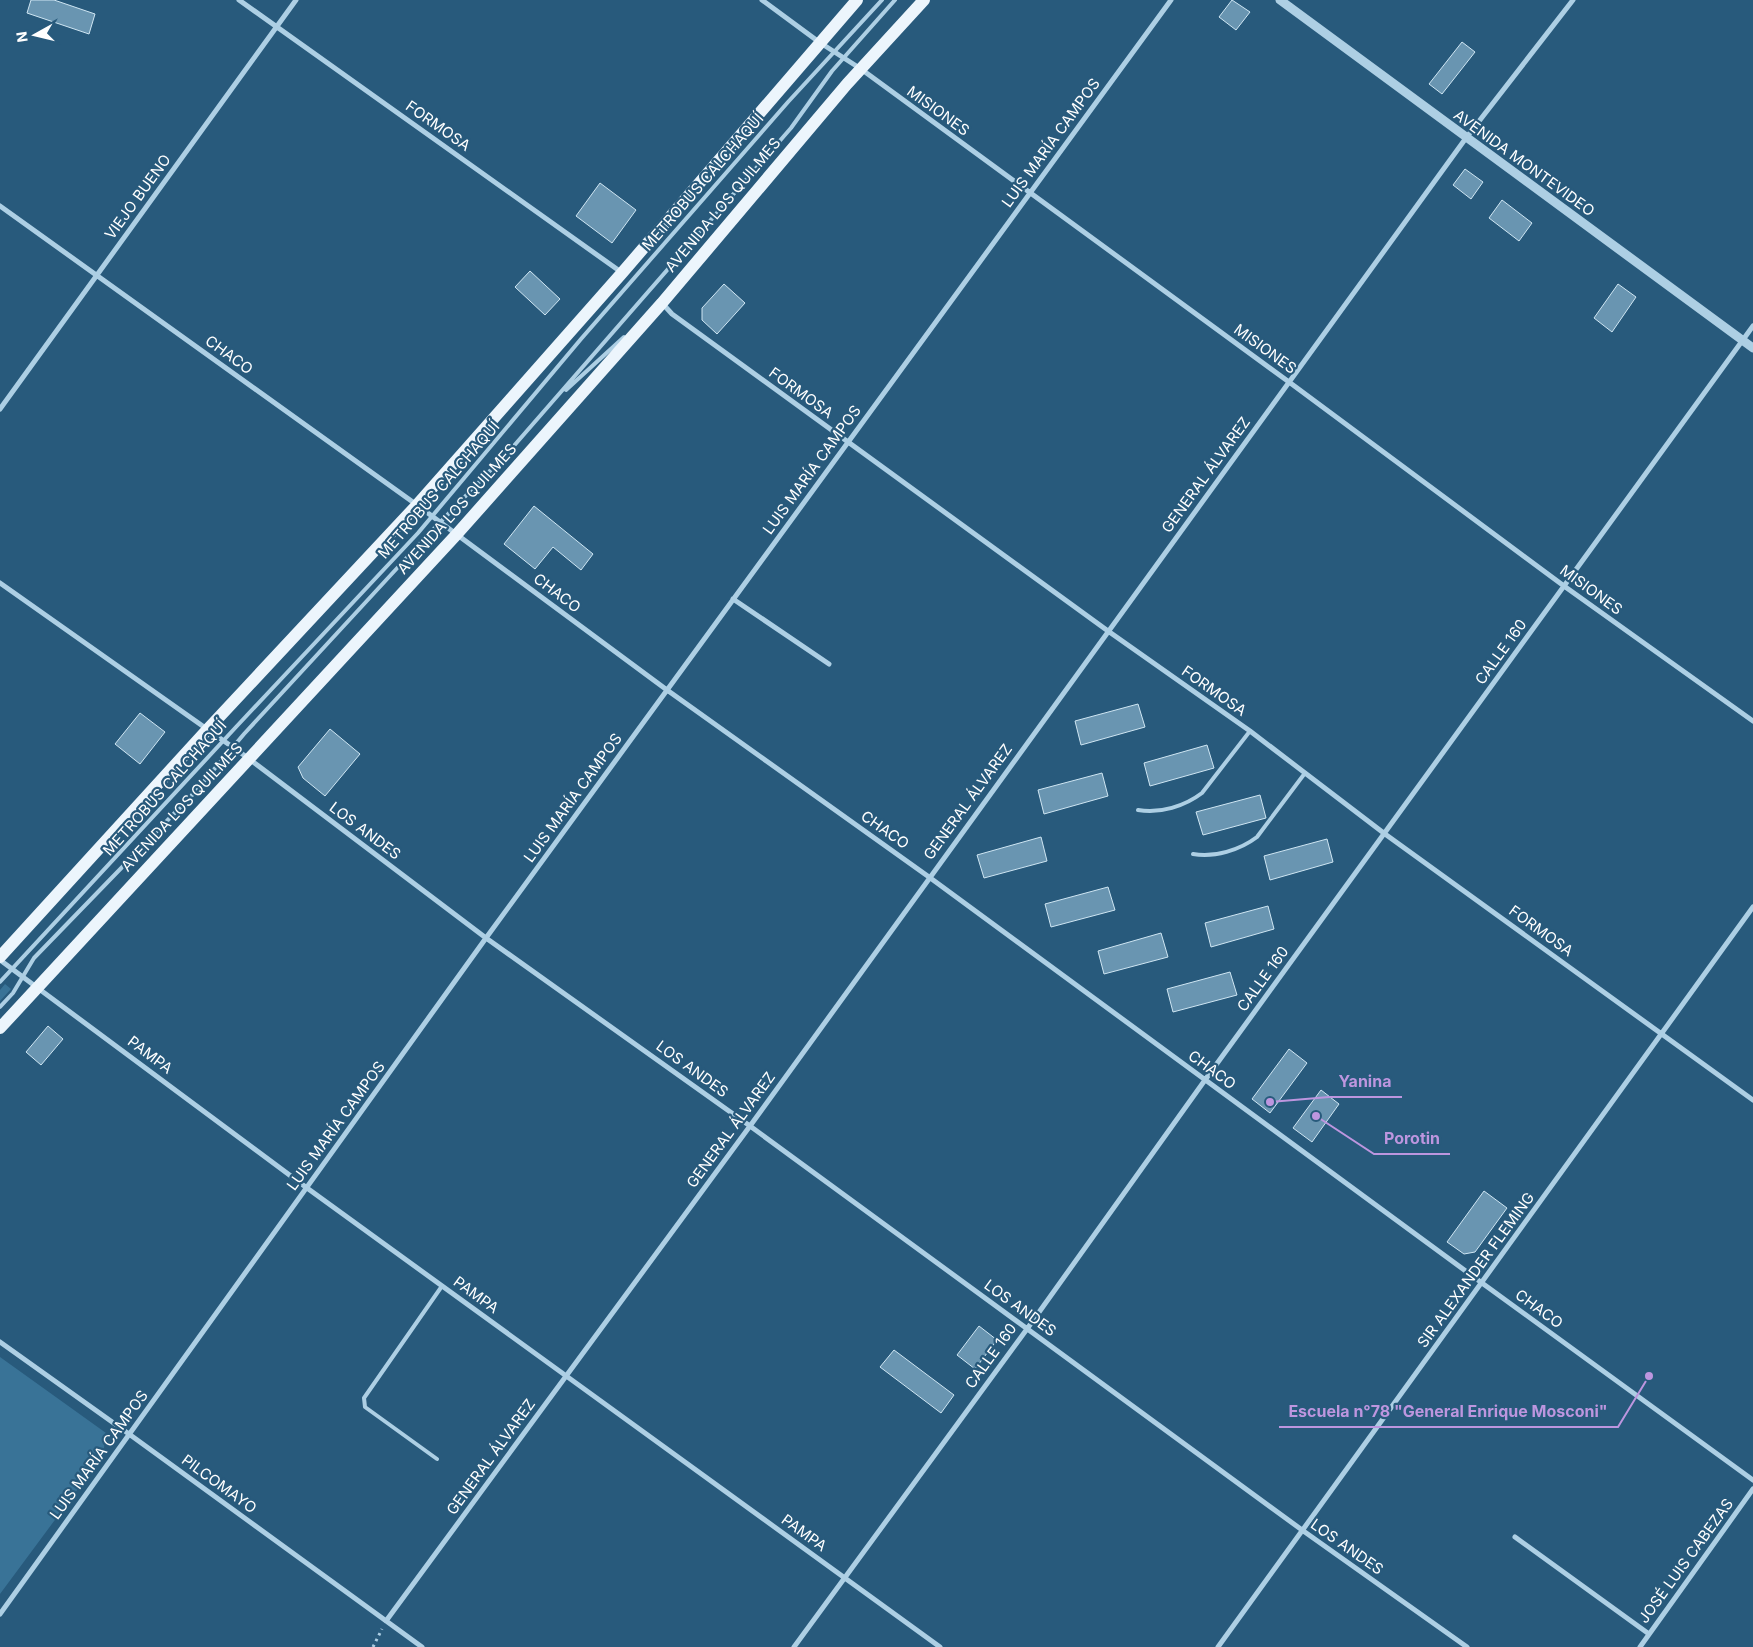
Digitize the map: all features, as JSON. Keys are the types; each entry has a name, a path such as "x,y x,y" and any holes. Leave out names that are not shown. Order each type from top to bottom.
{"main road":[{"path":"0,958 206,730 417,505 622,273 857,0"},
{"name":"AVENIDA LOS QUILMES","path":"0,1028 457,534 662,302 861,69 924,0"}],"street":[{"name":"FORMOSA","path":"238,0 622,273"},
{"name":"VIEJO BUENO","path":"0,409 296,0"},
{"name":"MISIONES","path":"762,0 861,69 1564,586 1753,720"},
{"name":"LUIS MARÍA CAMPOS","path":"0,1614 486,938 1171,0"},
{"name":"AVENIDA MONTEVIDEO","path":"1280,0 1753,348"},
{"name":"GENERAL ÁLVAREZ","path":"386,1621 750,1126 1466,138 1573,0"},
{"name":"CHACO","path":"0,206 433,516 667,690 929,877 1753,1480"},
{"name":"FORMOSA","path":"662,302 672,314 1250,732 1385,834 1753,1100"},
{"name":"CALLE 160","path":"794,1647 1753,326"},
{"name":"LOS ANDES","path":"0,583 248,758 486,938 750,1126 1302,1530 1467,1647"},
{"path":"733,599 829,664"},
{"name":"SIR ALEXANDER FLEMING","path":"1218,1647 1753,907"},
{"name":"PAMPA","path":"0,958 307,1188 940,1647"},
{"name":"PILCOMAYO","path":"0,1342 422,1647"},
{"name":"JOSÉ LUIS CABEZAS","path":"1640,1647 1753,1489"},
{"path":"1514,1538 1649,1634"}],"lane":[{"name":"METROBUS CALCHAQUÍ","path":"0,982 433,516 594,324 788,102 882,0"},
{"name":"METROBUS CALCHAQUÍ","path":"0,1007 13,993 34,958 194,793 232,748 440,522 552,404 790,128 844,58 895,0"},
{"name":"METROBUS CALCHAQUÍ","path":"552,404 662,302"},
{"path":"1138,810 1149,812 1193,800 1202,793 1250,732"},
{"path":"1193,854 1203,856 1248,844 1257,837 1305,774"},
{"path":"437,1459 365,1407 364,1398 442,1286"}],"path":[{"path":"374,1647 386,1621"}],"shaded area":[{"path":"5,984 11,989 0,1001 0,990"},
{"path":"0,1357 106,1433 103,1455 0,1594"}],"building":[{"path":"31,0 54,0 95,14 89,34 27,13"},
{"path":"1232,0 1250,12 1236,30 1219,17"},
{"path":"1462,42 1475,52 1442,94 1429,84"},
{"path":"1465,169 1483,182 1471,199 1453,185"},
{"path":"600,183 636,210 612,243 576,216"},
{"path":"1502,200 1532,223 1519,241 1489,218"},
{"path":"530,271 560,299 545,315 515,287"},
{"path":"724,284 745,303 717,334 702,320 702,308"},
{"path":"1618,284 1636,297 1612,332 1594,318"},
{"path":"534,506 593,554 581,570 553,547 535,569 504,544"},
{"path":"1138,704 1145,727 1081,745 1075,721"},
{"path":"140,713 165,732 140,764 115,744"},
{"path":"330,729 360,754 325,796 303,778 298,767"},
{"path":"1207,745 1214,768 1150,786 1144,763"},
{"path":"1102,773 1108,796 1044,814 1038,790"},
{"path":"1260,795 1266,818 1203,835 1196,812"},
{"path":"1041,837 1047,861 984,878 977,855"},
{"path":"1327,839 1333,862 1270,880 1264,856"},
{"path":"1108,887 1115,910 1051,927 1045,904"},
{"path":"1268,906 1274,929 1211,947 1205,923"},
{"path":"1161,933 1168,957 1104,974 1098,951"},
{"path":"1230,972 1237,995 1173,1012 1167,989"},
{"path":"48,1026 63,1039 41,1065 26,1052"},
{"path":"1289,1049 1307,1063 1270,1113 1252,1099"},
{"path":"1321,1090 1339,1104 1312,1142 1293,1128"},
{"path":"1484,1191 1507,1208 1475,1252 1464,1254 1447,1242"},
{"path":"979,1326 997,1340 975,1369 957,1355"},
{"path":"894,1350 954,1395 941,1413 880,1367"}],"place":[{"name":"Yanina","path":"1270,1102"},
{"name":"Porotin","path":"1316,1116"},
{"name":"Escuela n°78 \"General Enrique Mosconi\"","path":"1649,1376"}]}
